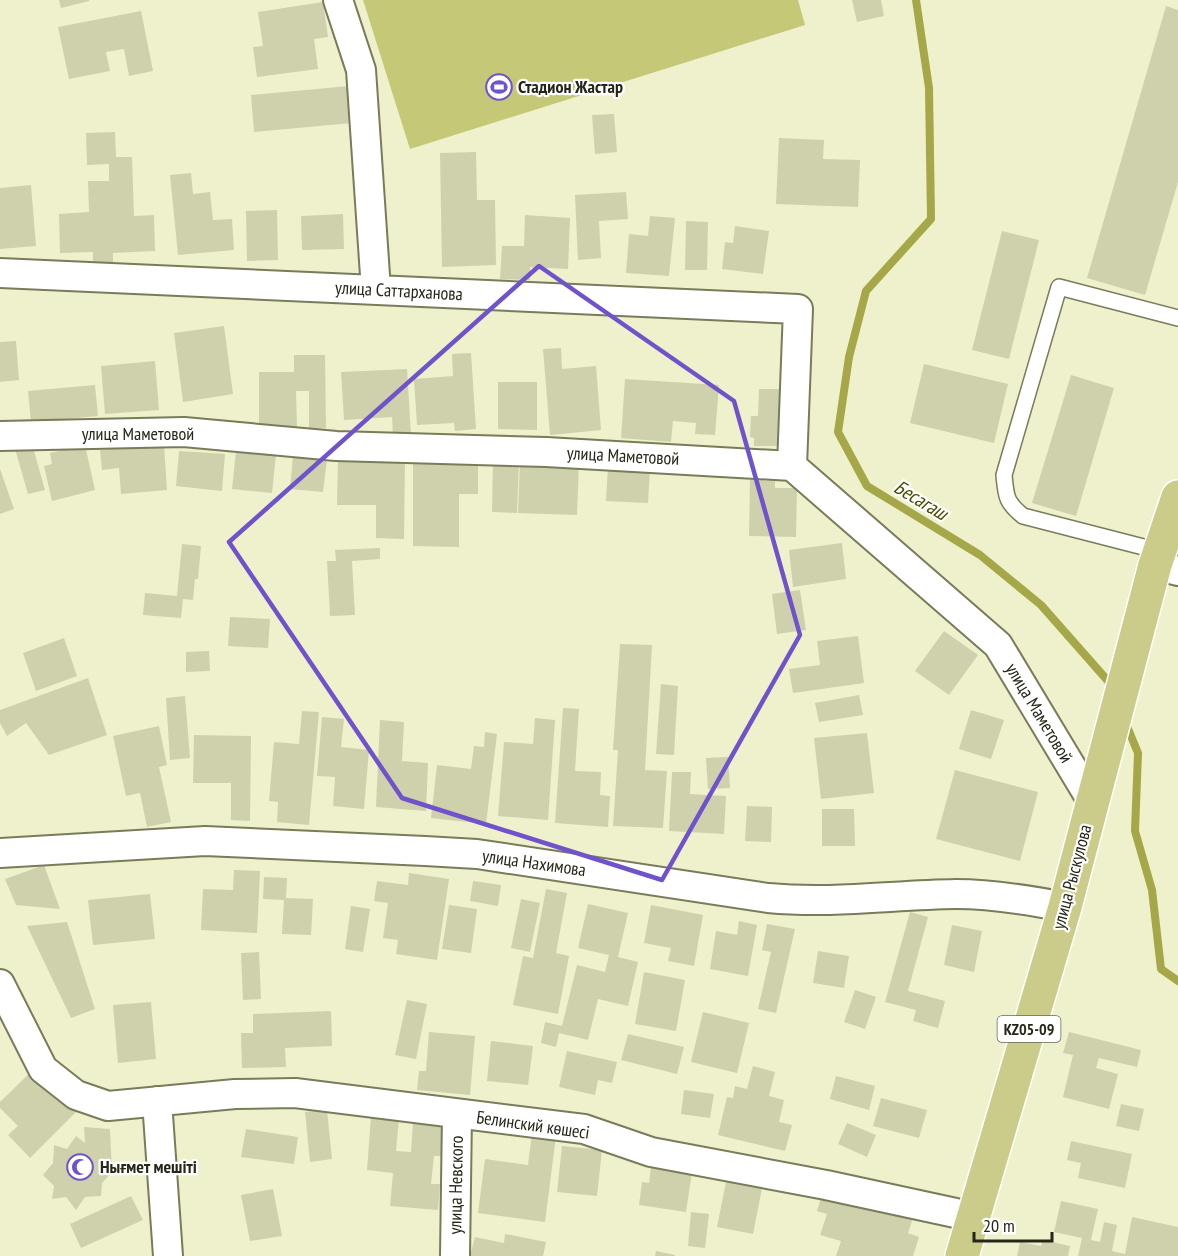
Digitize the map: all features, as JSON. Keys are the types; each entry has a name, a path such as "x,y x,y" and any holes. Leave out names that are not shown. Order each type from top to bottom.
{"main road":[{"name":"улица Рыскулова","path":"962,1256 1065,907 1135,638 1164,562 1178,497"}],"street":[{"path":"338,0 362,70 376,290"},
{"name":"улица Саттарханова","path":"0,273 798,309 792,466"},
{"name":"улица Маметовой","path":"0,436 184,432 336,446 546,452 792,466 998,645 1092,801"},
{"name":"улица Нахимова","path":"0,853 205,841 413,851 477,855 768,898 846,901 958,894 1017,898 1065,907"},
{"name":"Белинский көшесi","path":"0,984 44,1069 76,1095 108,1106 235,1094 295,1093 584,1129 651,1152 826,1185 974,1217"},
{"path":"158,1101 168,1256"},
{"name":"улица Невского","path":"455,1256 457,1114"}],"lane":[{"path":"1164,562 1023,516 1011,506 1005,492 1004,475 1059,287 1178,318"}],"highlighted area":[{"path":"539,266 734,401 800,635 662,880 402,798 229,542"}],"green space":[{"name":"Стадион Жастар","path":"363,0 798,0 805,25 410,149"}],"building":[{"path":"59,0 89,0 89,1 61,8"},
{"path":"852,0 881,0 884,16 857,22"},
{"path":"323,2 328,37 314,39 318,69 257,77 253,47 263,46 258,12"},
{"path":"1166,6 1178,10 1178,182 1145,295 1087,278"},
{"path":"141,11 153,71 129,76 124,49 106,52 110,71 69,79 58,27"},
{"path":"349,86 352,123 254,132 251,95"},
{"path":"614,114 617,152 595,154 592,115"},
{"path":"115,132 116,157 132,157 134,216 154,215 155,251 113,253 113,263 93,263 93,252 60,253 59,214 89,212 88,181 109,181 109,164 87,165 86,133"},
{"path":"779,138 824,140 823,159 860,160 858,207 776,204"},
{"path":"476,152 477,200 495,200 496,265 442,267 440,153"},
{"path":"191,173 193,194 210,192 213,220 232,219 234,250 178,255 170,175"},
{"path":"31,185 36,246 0,249 0,188"},
{"path":"626,192 628,219 599,221 601,258 578,260 575,195"},
{"path":"277,210 278,260 247,261 246,211"},
{"path":"343,214 344,249 302,250 301,216"},
{"path":"525,215 570,218 568,269 530,267 530,280 500,279 502,246 524,246"},
{"path":"650,216 675,218 669,276 626,273 629,234 648,236"},
{"path":"686,221 708,222 707,270 685,270"},
{"path":"735,226 769,231 763,274 722,269 725,242 733,243"},
{"path":"1002,231 1039,240 1009,359 972,350"},
{"path":"224,326 233,394 183,402 174,333"},
{"path":"16,341 19,380 0,382 0,342"},
{"path":"561,348 562,369 596,366 601,430 550,435 543,349"},
{"path":"471,353 476,429 455,431 454,423 417,425 414,379 453,376 452,354"},
{"path":"294,355 325,355 326,428 309,429 309,391 296,391 297,427 259,427 259,372 294,372"},
{"path":"155,361 159,410 105,414 101,366"},
{"path":"924,364 1008,384 994,443 910,423"},
{"path":"407,369 411,434 393,435 392,417 344,420 341,372"},
{"path":"1071,375 1114,388 1076,516 1032,503"},
{"path":"625,379 719,385 715,435 695,434 696,423 673,421 671,442 621,438"},
{"path":"498,382 537,382 537,430 498,429"},
{"path":"95,385 98,416 31,422 28,391"},
{"path":"759,389 782,389 780,446 754,446 754,438 750,437 751,416 758,416"},
{"path":"32,444 45,490 28,494 15,449"},
{"path":"164,444 167,490 121,494 119,468 102,470 100,450"},
{"path":"85,445 95,490 52,501 44,466 52,464 50,453"},
{"path":"179,451 225,454 222,491 176,486"},
{"path":"236,451 276,455 272,493 232,489"},
{"path":"293,455 327,459 323,492 290,489"},
{"path":"338,458 405,459 404,539 376,538 376,505 337,505"},
{"path":"493,460 519,461 517,513 492,512"},
{"path":"520,460 579,463 577,515 518,513"},
{"path":"413,464 478,464 478,494 459,494 459,547 413,546"},
{"path":"608,466 650,468 648,503 606,501"},
{"path":"0,469 14,509 0,514"},
{"path":"750,480 775,481 775,488 797,488 796,537 749,536"},
{"path":"842,543 846,579 793,587 789,550"},
{"path":"182,544 201,546 198,579 195,579 193,600 183,599 181,618 143,615 145,593 177,596"},
{"path":"380,548 380,559 352,561 355,615 330,616 327,561 336,561 335,550"},
{"path":"800,590 806,630 777,634 772,594"},
{"path":"230,617 270,619 268,648 228,646"},
{"path":"944,631 978,655 949,695 915,671"},
{"path":"858,636 864,683 793,693 789,669 820,665 817,641"},
{"path":"64,638 77,676 36,691 23,653"},
{"path":"620,644 652,645 645,770 667,771 663,828 613,826 618,750 613,750"},
{"path":"209,651 210,671 186,672 186,652"},
{"path":"88,678 107,735 49,755 26,723 7,736 0,723 0,710"},
{"path":"661,684 678,686 674,755 656,754"},
{"path":"859,695 863,715 819,722 815,703"},
{"path":"185,696 190,758 170,760 166,698"},
{"path":"563,708 579,709 575,771 601,772 600,795 610,796 608,827 555,823"},
{"path":"971,710 1004,720 991,759 959,749"},
{"path":"302,711 319,712 309,825 277,822 278,802 269,801 274,742 299,744"},
{"path":"322,717 344,719 341,747 369,750 364,809 333,806 335,777 317,776"},
{"path":"535,718 555,720 548,820 498,816 504,742 533,744"},
{"path":"380,720 404,722 402,761 428,763 426,811 376,807"},
{"path":"159,726 167,765 159,767 171,822 147,827 140,793 126,796 113,736"},
{"path":"485,732 497,734 486,824 431,818 437,765 471,769 474,746 484,747"},
{"path":"867,733 874,793 821,799 814,738"},
{"path":"194,735 251,736 250,821 231,820 231,783 193,783"},
{"path":"728,757 730,788 708,789 706,758"},
{"path":"955,770 1038,792 1020,861 936,839"},
{"path":"672,772 691,772 690,794 726,796 724,834 669,831"},
{"path":"747,806 772,807 771,842 745,841"},
{"path":"822,809 854,809 855,846 822,846"},
{"path":"44,865 60,909 16,905 5,879"},
{"path":"234,870 260,871 257,933 201,930 203,889 233,890"},
{"path":"409,873 449,879 437,960 396,954 398,940 383,938 388,903 374,901 377,881 408,885"},
{"path":"264,877 287,878 286,898 313,899 311,935 282,934 284,900 263,899"},
{"path":"473,881 501,885 498,906 470,901"},
{"path":"546,889 567,893 556,953 569,956 558,1014 513,1005 523,956 533,958"},
{"path":"150,894 155,939 93,945 88,900"},
{"path":"521,899 540,903 530,952 511,948"},
{"path":"588,904 628,913 618,957 638,962 628,1006 598,999 588,1040 559,1033 556,1047 541,1043 545,1022 562,1026 577,965 605,972 609,955 578,948"},
{"path":"449,905 477,909 471,953 442,949"},
{"path":"651,905 703,915 694,966 668,961 671,948 644,943"},
{"path":"351,906 370,909 363,952 345,949"},
{"path":"910,912 928,917 908,991 945,1001 938,1028 913,1021 916,1010 885,1002"},
{"path":"739,921 757,925 748,976 710,969 716,931 737,935"},
{"path":"67,922 95,1009 71,1018 27,926"},
{"path":"767,924 795,929 776,1013 758,1009 771,952 762,950"},
{"path":"952,925 982,931 974,972 944,965"},
{"path":"818,951 849,956 844,988 813,983"},
{"path":"259,952 261,999 243,1000 241,953"},
{"path":"644,972 685,980 676,1031 635,1024"},
{"path":"855,990 876,997 865,1029 844,1022"},
{"path":"407,1000 427,1004 416,1059 395,1055"},
{"path":"151,1002 156,1059 118,1063 113,1005"},
{"path":"331,1011 332,1046 285,1048 286,1067 242,1068 241,1033 253,1033 253,1014"},
{"path":"703,1012 749,1023 737,1073 691,1062"},
{"path":"429,1032 475,1036 470,1095 417,1090 419,1071 426,1071"},
{"path":"1069,1032 1141,1050 1137,1067 1099,1058 1096,1068 1118,1074 1109,1109 1063,1097 1073,1055 1063,1053"},
{"path":"628,1034 684,1047 677,1074 621,1060"},
{"path":"491,1041 533,1046 528,1085 487,1081"},
{"path":"567,1051 617,1062 612,1083 598,1080 595,1095 559,1087"},
{"path":"753,1066 775,1072 769,1096 784,1100 779,1122 792,1125 785,1151 718,1135 727,1097 733,1098 735,1086 747,1089"},
{"path":"35,1068 77,1111 30,1158 8,1135 18,1126 0,1108 0,1102"},
{"path":"836,1076 875,1086 869,1110 830,1099"},
{"path":"684,1090 714,1094 710,1118 681,1114"},
{"path":"881,1098 927,1110 919,1138 873,1126"},
{"path":"1121,1104 1144,1109 1139,1131 1116,1126"},
{"path":"327,1110 332,1159 310,1162 305,1112"},
{"path":"371,1116 399,1118 396,1151 411,1152 413,1123 446,1125 443,1156 434,1156 431,1184 440,1184 438,1210 390,1206 393,1173 367,1170"},
{"path":"847,1123 876,1135 867,1157 838,1144"},
{"name":"Нығмет мешіті","path":"84,1127 110,1129 112,1172 102,1183 101,1196 85,1197 76,1210 66,1197 52,1199 54,1186 43,1175 53,1163 54,1145 67,1149 76,1136 85,1143"},
{"path":"246,1129 298,1137 294,1164 241,1157"},
{"path":"532,1133 556,1136 545,1222 478,1213 485,1159 528,1165"},
{"path":"1071,1141 1132,1154 1125,1188 1078,1178 1081,1163 1067,1160"},
{"path":"562,1146 602,1150 597,1196 557,1192"},
{"path":"651,1166 692,1172 686,1212 639,1205 642,1182 649,1183"},
{"path":"727,1177 763,1183 753,1234 717,1227"},
{"path":"824,1187 914,1215 908,1233 919,1237 913,1256 836,1256 841,1241 820,1235 827,1214 817,1211"},
{"path":"273,1189 282,1236 250,1241 241,1195"},
{"path":"131,1196 143,1220 81,1248 70,1224"},
{"path":"1061,1201 1098,1209 1091,1240 1100,1242 1104,1222 1117,1225 1112,1251 1125,1254 1132,1217 1178,1227 1178,1256 1078,1256 1082,1238 1054,1232"},
{"path":"691,1212 709,1214 705,1248 688,1246"},
{"path":"505,1234 546,1242 543,1256 470,1256 475,1237 504,1243"},
{"path":"1043,1240 1070,1246 1068,1256 1017,1256 1020,1242 1041,1246"},
{"path":"656,1251 675,1255 675,1256 655,1256"}],"waterway":[{"name":"Бесагаш","path":"916,0 929,88 931,219 866,291 849,357 838,432 867,486 980,555 1041,605 1108,681 1111,688"},
{"name":"Бесагаш","path":"1126,724 1138,753 1135,831 1152,890 1161,969 1178,981"}],"place":[{"name":"Стадион Жастар","path":"499,87"},
{"name":"Нығмет мешіті","path":"80,1167"}]}
